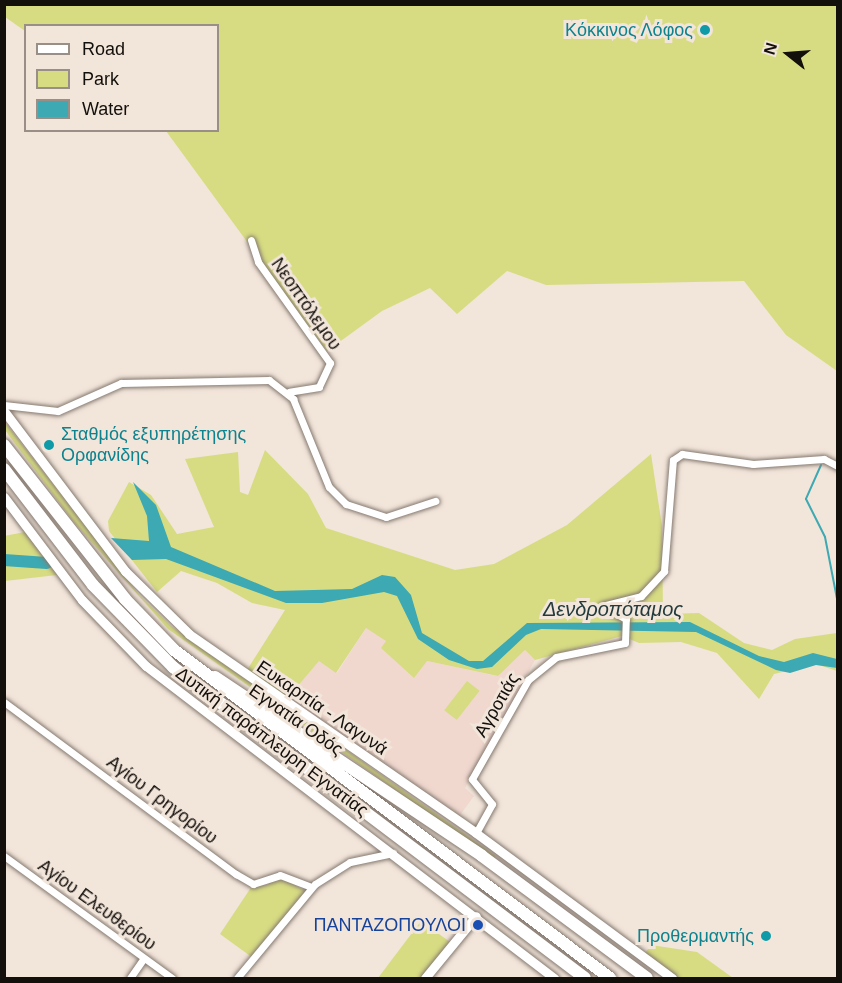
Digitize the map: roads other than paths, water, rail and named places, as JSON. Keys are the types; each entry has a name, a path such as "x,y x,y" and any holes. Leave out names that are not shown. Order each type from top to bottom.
{"highway":[{"name":"Εγνατία Οδός","path":"4,445 124,599 194,667 610,978"},
{"name":"Εγνατία Οδός","path":"4,469 93,585 173,668 585,978"},
{"path":"194,667 238,688 377,783 647,978"}],"street":[{"name":"Νεοπτόλεμου","path":"252,240 258,262 330,363 319,387 289,392"},
{"path":"4,405 58,411 112,386 134,382 258,378 289,392 328,488 346,504 386,517 435,501"},
{"name":"Ευκαρπία - Λαγυνά","path":"4,411 116,560 169,617 246,677 476,833 672,978"},
{"name":"Αγροτιάς","path":"476,833 492,804 472,779 528,680 546,661 616,647 628,636 626,620 602,606 641,596 664,571 670,550 668,476 677,456 688,454 753,464 824,459 837,466"},
{"name":"Δυτική παράπλευρη Εγνατίας","path":"4,497 82,600 137,658 554,978"},
{"name":"Αγίου Γρηγορίου","path":"4,702 236,874 253,884 285,876 311,887"},
{"path":"237,978 311,887 350,862 393,853"},
{"name":"Αγίου Ελευθερίου","path":"4,856 172,978"},
{"path":"425,978 476,916"},
{"path":"130,978 144,958"}],"water":[{"path":"133,482 156,505 171,547 275,591 352,589 382,575 395,577 411,595 422,633 469,661 483,661 527,623 690,622 759,656 784,662 813,653 837,659 837,668 816,665 790,673 776,670 696,632 541,629 526,635 492,667 477,669 449,660 418,639 397,596 384,592 322,603 286,603 166,559 132,560 111,538 149,541 147,516"}],"waterway":[{"path":"821,465 806,499 825,537 838,604"},
{"name":"Δενδροπόταμος","path":"4,560 47,563"}],"place":[{"name":"Κόκκινος Λόφος","path":"705,30"},
{"name":"Σταθμός εξυπηρέτησης Ορφανίδης","path":"49,445"},
{"name":"ΠΑΝΤΑΖΟΠΟΥΛΟΙ","path":"478,925"},
{"name":"Προθερμαντής","path":"766,936"}]}
